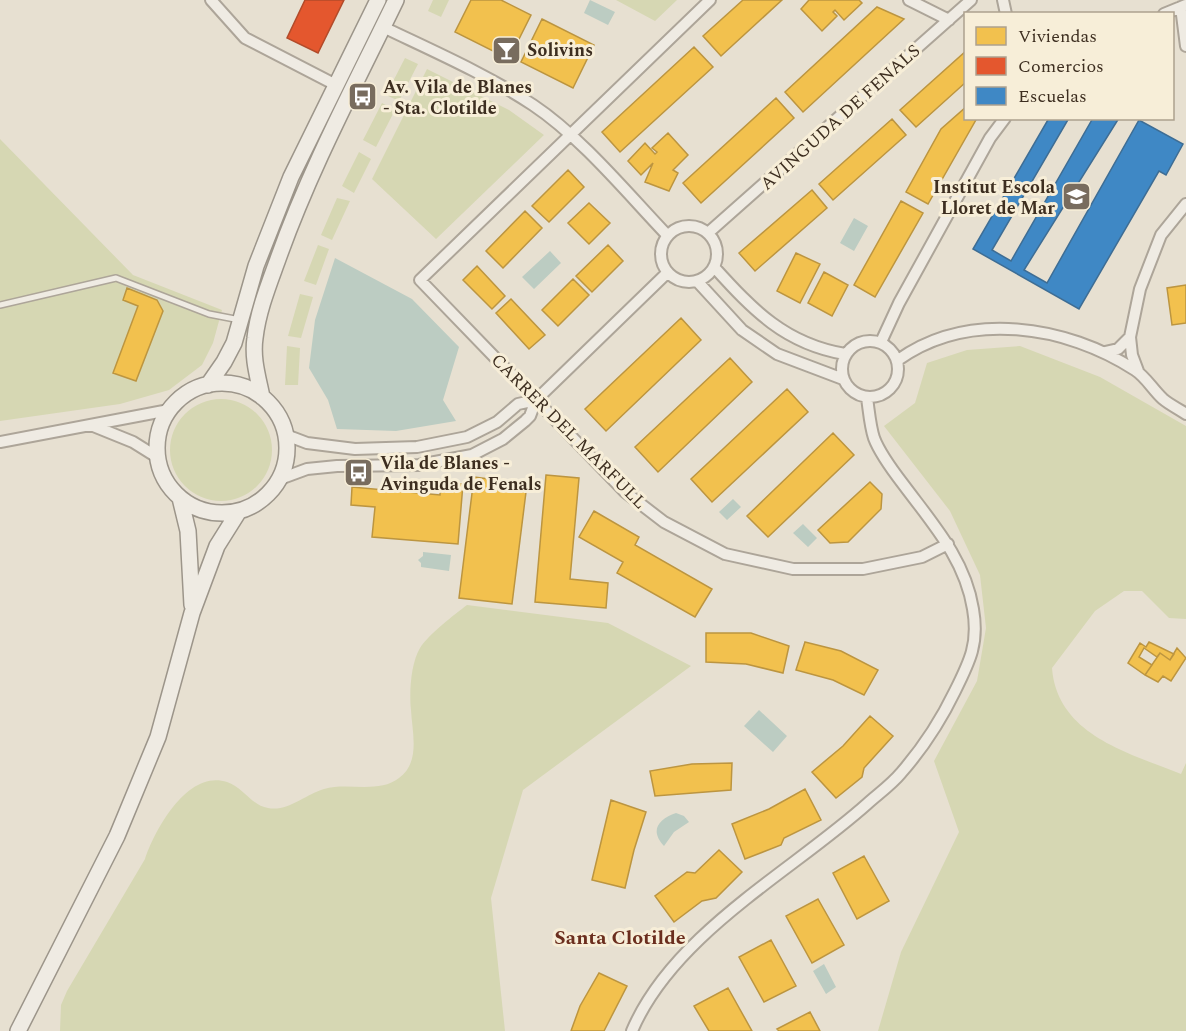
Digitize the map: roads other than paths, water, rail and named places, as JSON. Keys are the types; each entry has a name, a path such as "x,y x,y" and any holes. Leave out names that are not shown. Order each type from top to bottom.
{"main road":[{"path":"208,384 229,352 275,214 291,177 378,0"},
{"path":"262,397 254,348 265,298 288,231 308,184 396,0"},
{"path":"208,384 233,384 246,387 262,397 279,416 286,435 287,457 280,479 265,498 239,512 227,514 196,508 180,498 163,477 157,457 158,435 169,410 189,392 208,384"},
{"path":"180,498 188,531 192,613"},
{"path":"18,1031 117,836 158,737 192,613 217,546 239,512"}],"street":[{"path":"211,0 245,38 336,85"},
{"path":"570,135 710,0"},
{"path":"909,0 949,20"},
{"name":"AVINGUDA DE FENALS","path":"708,233 971,0"},
{"path":"1169,12 1183,6 1186,46"},
{"path":"383,27 486,78 533,106 570,135 668,235"},
{"path":"881,342 899,303 933,241 990,138 1004,120"},
{"name":"CARRER DEL MARFULL","path":"570,135 420,280 625,492 664,522 725,554 793,569 863,569 922,557 948,544"},
{"path":"1138,371 1132,355 1130,337 1140,289 1161,235 1186,204"},
{"path":"683,226 701,228 708,233 717,249 717,258 710,273 697,281 681,282 667,273 660,250 668,235 683,226"},
{"path":"714,267 765,320 793,338 824,350 845,354"},
{"path":"280,479 307,469 338,466 419,465 472,455 503,439 530,416 536,400 667,273"},
{"path":"697,281 742,330 777,354 843,379"},
{"path":"898,360 914,349 949,336 1006,329 1045,332 1076,340 1106,352 1138,371 1164,399 1186,414"},
{"path":"1106,352 1118,349 1130,337"},
{"path":"868,340 881,342 893,350 898,360 897,382 885,394 867,398 853,393 843,379 841,366 845,354 853,345 868,340"},
{"path":"632,1031 656,989 687,951 758,890 844,825 900,774 943,716 968,664 976,639 973,609 959,562 894,471 874,438 867,398"},
{"path":"286,435 308,443 355,449 417,447 467,437 497,422 518,404 536,400"},
{"path":"0,442 169,410"},
{"path":"91,424 133,442 157,457"}],"lane":[{"path":"0,305 116,278 209,314 241,320"}],"place":[{"name":"Solivins","path":"506,50"},
{"name":"Av. Vila de Blanes - Sta. Clotilde","path":"362,97"},
{"name":"Institut Escola Lloret de Mar","path":"1076,197"},
{"name":"Vila de Blanes - Avinguda de Fenals","path":"359,473"}],"district":[{"name":"Santa Clotilde","path":"620,937"}]}
